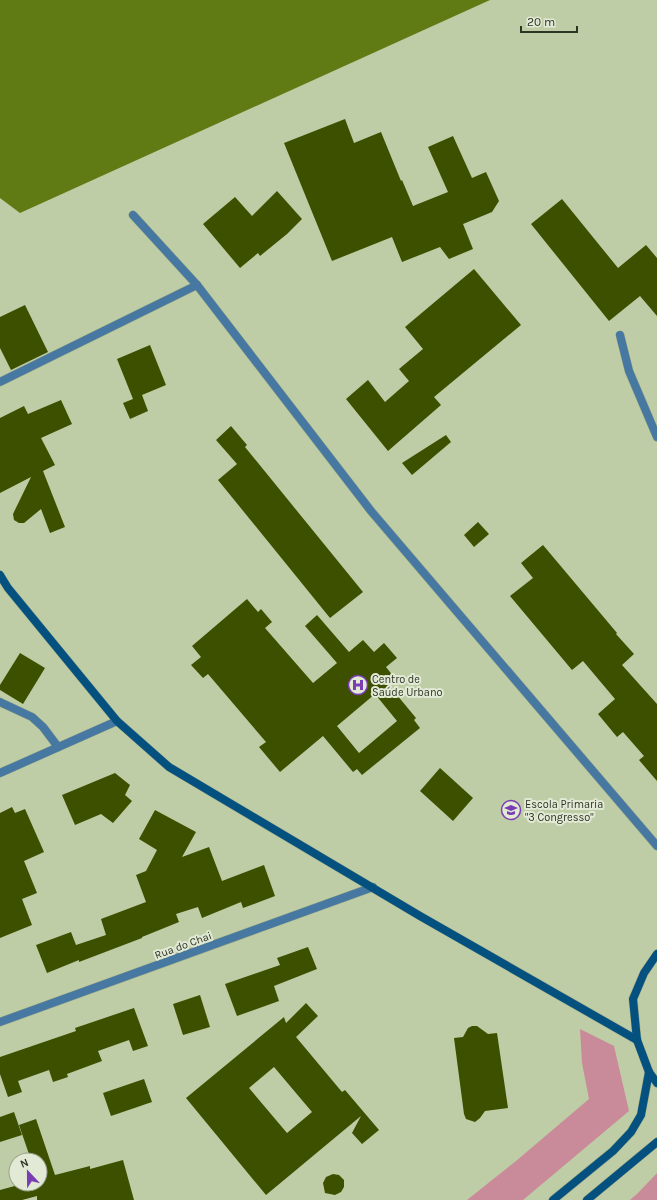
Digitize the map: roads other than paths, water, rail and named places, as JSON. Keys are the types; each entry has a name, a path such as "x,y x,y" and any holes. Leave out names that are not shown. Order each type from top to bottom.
{"street":[{"path":"133,215 197,285 371,511 657,846"},
{"path":"0,382 197,285"},
{"path":"620,335 629,371 657,437"},
{"path":"0,575 8,588 116,721 169,767 420,916 637,1040"},
{"path":"0,702 32,717 43,727 58,746"},
{"path":"0,773 116,721"},
{"name":"Rua do Chai","path":"0,1022 374,888"},
{"path":"657,954 644,973 633,999 637,1040 649,1072 657,1083"},
{"path":"553,1200 613,1151 631,1132 641,1115 649,1072"},
{"path":"587,1200 657,1142"}],"place":[{"name":"Centro de Saúde Urbano","path":"358,685"},
{"name":"Escola Primaria \"3 Congresso\"","path":"511,810"}]}
